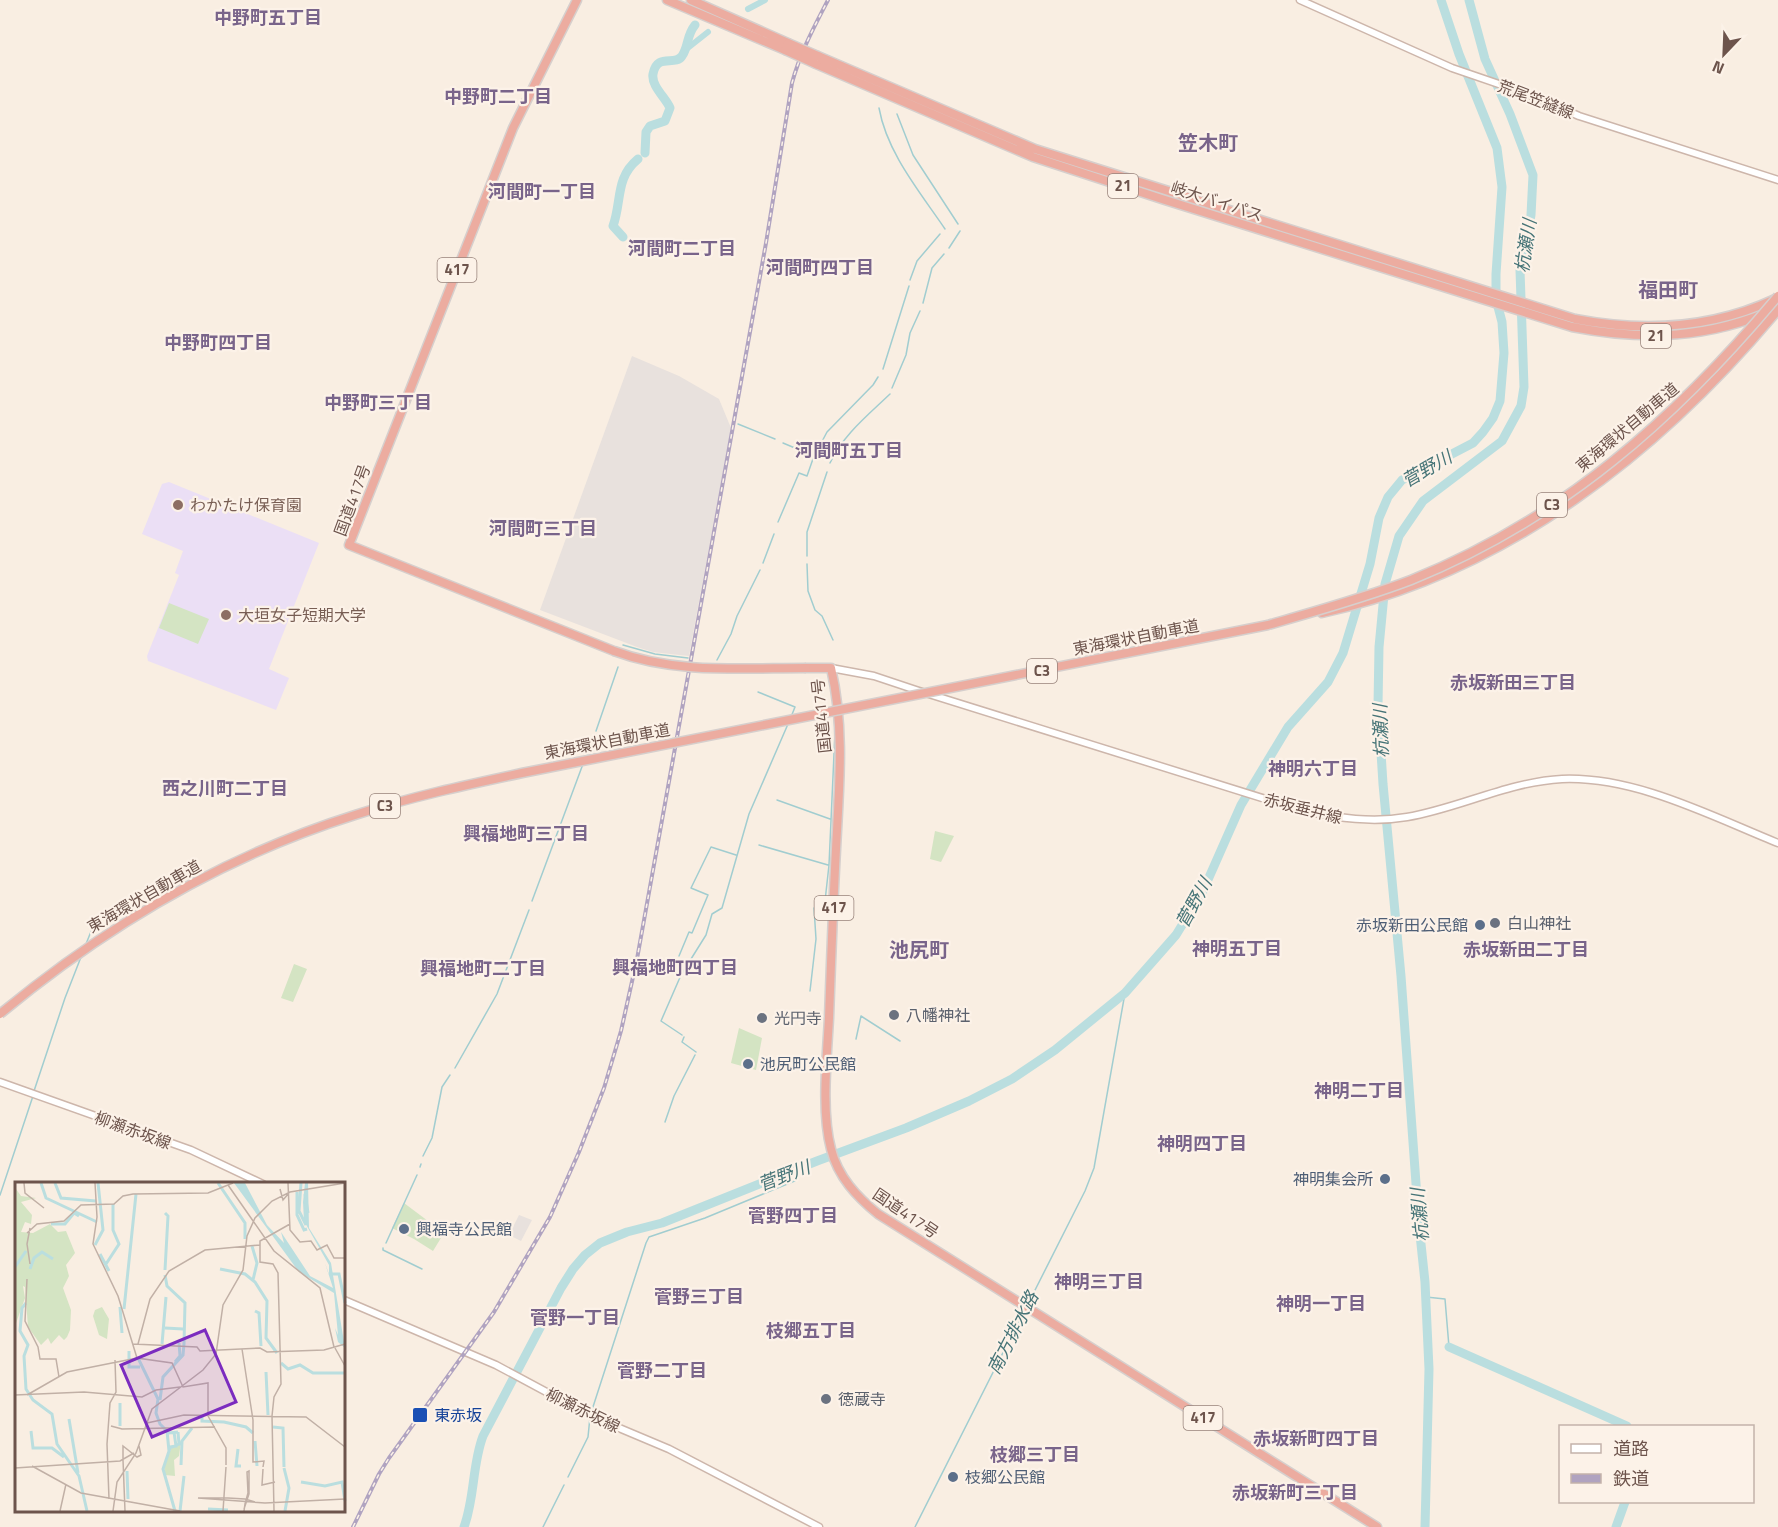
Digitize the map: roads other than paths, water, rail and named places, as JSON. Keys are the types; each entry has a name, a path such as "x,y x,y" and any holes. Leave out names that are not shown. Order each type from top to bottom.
{"highway":[{"name":"国道417号","path":"577,0 513,128 349,545 632,657 668,665 697,668 831,668 837,695 841,756 827,1050 826,1122 835,1161 849,1187 878,1214 1377,1527"},
{"name":"岐大バイパス","path":"667,0 786,46"},
{"name":"岐大バイパス","path":"691,0 817,60 1035,149 1543,315 1602,324 1655,327 1704,322 1773,308 1778,297"},
{"name":"東海環状自動車道","path":"1268,625 1364,598 1413,579 1482,546 1563,498 1629,449 1671,412 1778,297"},
{"name":"東海環状自動車道","path":"0,1014 63,964 99,939 193,883 247,856 373,809 459,786 522,773 1268,625 1395,593 1450,572 1528,530 1606,478 1651,441 1709,387 1773,308"}],"main road":[{"name":"荒尾笠縫線","path":"1300,0 1457,69 1579,116 1778,180"},
{"name":"赤坂垂井線","path":"831,668 888,680 1304,811 1350,819 1395,819 1421,814 1530,782 1563,779 1601,780 1644,790 1778,843"},
{"name":"柳瀬赤坂線","path":"0,1082 191,1150 259,1182"},
{"name":"柳瀬赤坂線","path":"345,1300 496,1365 590,1416 669,1449 819,1527"}],"waterway":[{"path":"748,9 765,0"},
{"name":"菅野川","path":"464,1527 483,1436 561,1288 585,1255 600,1243 627,1232 662,1223 906,1128 969,1101 1012,1079 1055,1050 1125,993 1176,935 1203,891 1241,805 1288,727 1328,682 1343,653 1370,564 1379,518 1388,497 1402,480 1473,443 1493,418 1500,401 1504,353 1502,322 1496,299 1502,187 1497,148 1459,54 1441,0"},
{"name":"杭瀬川","path":"1425,1527 1429,1369 1425,1282 1401,976 1383,784 1378,705 1379,647 1385,584 1399,536 1423,501 1502,441 1521,406 1524,387 1520,270 1531,215 1533,175 1510,114 1485,59 1469,0"},
{"path":"645,153 646,132 650,126 665,121 670,108 654,83 655,67 658,63 679,59 682,56 695,25"},
{"path":"684,51 708,32"},
{"path":"879,108 883,125 897,156 945,229"},
{"path":"897,114 913,155 958,224"},
{"path":"623,237 613,226 622,182 638,159"},
{"path":"949,248 960,231"},
{"path":"910,280 917,261 940,234"},
{"path":"923,303 932,268 944,254"},
{"path":"883,369 909,286"},
{"path":"892,388 906,355 910,333 920,311"},
{"path":"818,449 827,432 878,377"},
{"path":"830,463 849,435 890,394"},
{"path":"738,424 775,439"},
{"path":"778,522 799,473 807,476 814,456 783,443"},
{"path":"807,556 807,532 827,472"},
{"path":"763,563 774,534"},
{"path":"807,564 808,591 815,610 822,616 833,640"},
{"path":"717,660 760,570"},
{"path":"623,645 655,654 688,658"},
{"path":"596,731 618,667"},
{"path":"758,692 795,707 791,717"},
{"path":"825,901 829,865 834,713"},
{"path":"682,1035 661,1021 681,975 706,935 712,914 722,908 749,814 788,724"},
{"path":"586,757 593,740"},
{"path":"532,901 583,764"},
{"path":"777,800 830,819"},
{"path":"759,845 828,865"},
{"path":"679,956 689,932 692,933 708,895 691,888 711,847 736,855"},
{"path":"810,991 816,939 814,908"},
{"path":"455,1068 497,994 529,910"},
{"path":"86,944 94,924"},
{"path":"34,1091 81,957"},
{"name":"南方排水路","path":"1028,1304 1085,1191 1094,1168 1125,993"},
{"path":"856,1039 861,1016 900,1041"},
{"path":"684,1037 682,1042 696,1052"},
{"path":"665,1122 674,1096 695,1055"},
{"path":"423,1156 432,1138 442,1087 450,1075"},
{"path":"0,1195 33,1096"},
{"path":"591,1413 649,1237 705,1218 797,1180 793,1171"},
{"path":"386,1243 417,1175"},
{"path":"383,1248 422,1269"},
{"path":"1426,1297 1445,1299 1449,1347"},
{"name":"南方排水路","path":"915,1527 1024,1311"},
{"path":"1449,1347 1625,1425"},
{"path":"568,1477 588,1437 590,1417"},
{"path":"543,1527 564,1485"},
{"path":"1616,1527 1625,1503"}],"railway":[{"path":"353,1527 389,1458 494,1312 550,1217 604,1088 621,1031 637,959 766,243 792,83 803,51 828,0"}],"place":[{"name":"わかたけ保育園","path":"178,505"},
{"name":"大垣女子短期大学","path":"226,615"},
{"name":"白山神社","path":"1495,923"},
{"name":"赤坂新田公民館","path":"1480,925"},
{"name":"八幡神社","path":"894,1015"},
{"name":"光円寺","path":"762,1018"},
{"name":"池尻町公民館","path":"748,1064"},
{"name":"神明集会所","path":"1385,1179"},
{"name":"興福寺公民館","path":"404,1229"},
{"name":"徳蔵寺","path":"826,1399"},
{"name":"東赤坂","path":"420,1415"},
{"name":"枝郷公民館","path":"953,1477"}],"district":[{"name":"中野町五丁目","path":"268,18"},
{"name":"中野町二丁目","path":"498,97"},
{"name":"笠木町","path":"1208,143"},
{"name":"河間町一丁目","path":"542,192"},
{"name":"河間町二丁目","path":"682,249"},
{"name":"河間町四丁目","path":"820,268"},
{"name":"福田町","path":"1668,290"},
{"name":"中野町四丁目","path":"218,343"},
{"name":"中野町三丁目","path":"378,403"},
{"name":"河間町五丁目","path":"849,451"},
{"name":"河間町三丁目","path":"543,529"},
{"name":"赤坂新田三丁目","path":"1513,683"},
{"name":"神明六丁目","path":"1313,769"},
{"name":"西之川町二丁目","path":"225,789"},
{"name":"興福地町三丁目","path":"526,834"},
{"name":"神明五丁目","path":"1237,949"},
{"name":"池尻町","path":"919,950"},
{"name":"赤坂新田二丁目","path":"1526,950"},
{"name":"興福地町四丁目","path":"675,968"},
{"name":"興福地町二丁目","path":"483,969"},
{"name":"神明二丁目","path":"1359,1091"},
{"name":"神明四丁目","path":"1202,1144"},
{"name":"菅野四丁目","path":"793,1216"},
{"name":"神明三丁目","path":"1099,1282"},
{"name":"菅野三丁目","path":"699,1297"},
{"name":"神明一丁目","path":"1321,1304"},
{"name":"菅野一丁目","path":"575,1318"},
{"name":"枝郷五丁目","path":"811,1331"},
{"name":"菅野二丁目","path":"662,1371"},
{"name":"赤坂新町四丁目","path":"1316,1439"},
{"name":"枝郷三丁目","path":"1035,1455"},
{"name":"赤坂新町三丁目","path":"1295,1493"}]}
